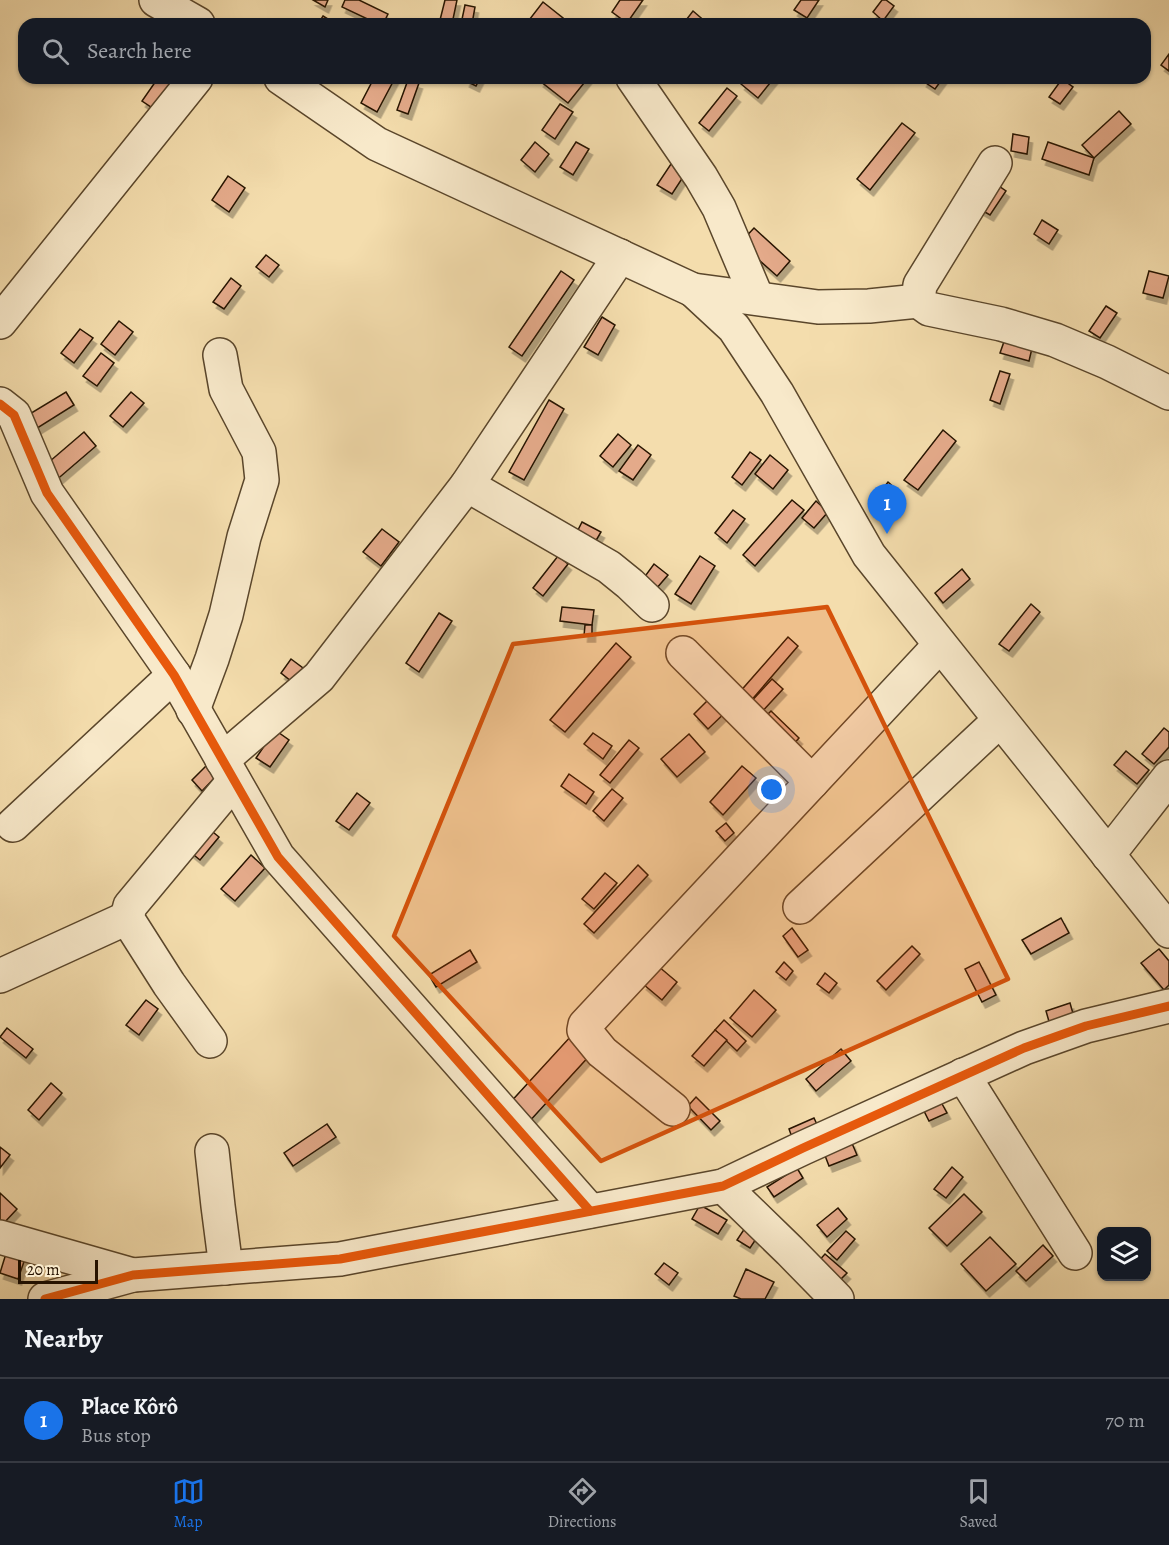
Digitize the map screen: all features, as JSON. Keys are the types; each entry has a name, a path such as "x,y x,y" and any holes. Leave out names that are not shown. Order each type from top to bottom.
{"street":[{"path":"156,0 188,18"},
{"path":"0,322 191,84"},
{"path":"290,84 377,144 693,290 818,307 842,308 918,301 929,309 1001,324 1055,340 1107,362 1169,393"},
{"path":"637,84 719,207 757,298"},
{"path":"918,301 920,285 995,163"},
{"path":"210,1041 169,984 127,918 130,906 228,770 319,677 467,485 620,256"},
{"path":"693,290 734,328 777,393 869,555 1169,931"},
{"path":"193,710 226,615 243,537 262,480 259,452 226,390 220,355"},
{"path":"0,404 14,415 46,493 174,675 278,857 590,1211"},
{"path":"467,485 609,567 652,605"},
{"path":"673,1109 602,1052 587,1036 584,1030 585,1025 940,645"},
{"path":"683,653 812,782"},
{"path":"13,825 174,675"},
{"path":"800,907 1000,720"},
{"path":"1108,855 1169,777"},
{"path":"0,976 127,918"},
{"path":"45,1299 133,1275 340,1259 723,1186 1024,1048 1076,1030 1169,1006"},
{"path":"963,1075 1076,1253"},
{"path":"212,1151 226,1268"},
{"path":"723,1186 837,1299"},
{"path":"0,1238 133,1275"}],"highlighted area":[{"path":"827,607 1008,979 601,1161 394,936 513,644"}],"building":[{"path":"313,0 328,0 325,7"},
{"path":"345,0 359,0 388,14 386,18 365,18 342,7"},
{"path":"445,0 457,0 453,18 440,18"},
{"path":"620,0 643,0 630,18 620,18 612,12"},
{"path":"801,0 819,0 807,18 794,10"},
{"path":"882,0 894,6 885,18 880,18 873,12"},
{"path":"543,2 563,18 531,18"},
{"path":"465,5 475,7 473,18 462,18"},
{"path":"693,11 701,18 688,18"},
{"path":"1169,54 1169,71 1161,65"},
{"path":"154,84 173,84 154,109 142,101"},
{"path":"371,84 392,84 377,112 361,103"},
{"path":"407,84 419,84 408,114 397,110"},
{"path":"544,84 583,84 568,103"},
{"path":"741,84 769,84 758,98"},
{"path":"928,84 939,84 935,89"},
{"path":"1058,84 1069,84 1073,87 1060,104 1049,97"},
{"path":"727,88 737,96 709,131 699,123"},
{"path":"560,104 573,112 555,139 542,130"},
{"path":"1119,111 1131,124 1094,158 1082,145"},
{"path":"902,123 915,133 870,190 857,179"},
{"path":"1013,134 1029,137 1027,154 1011,151"},
{"path":"535,142 549,154 535,172 521,160"},
{"path":"576,142 589,149 573,175 560,167"},
{"path":"1048,142 1094,158 1089,175 1042,159"},
{"path":"673,161 687,171 672,194 657,185"},
{"path":"228,176 245,188 229,212 212,200"},
{"path":"993,182 1006,191 990,215 976,207"},
{"path":"1042,220 1058,230 1049,244 1034,234"},
{"path":"754,228 790,261 777,276 740,243"},
{"path":"266,255 279,265 269,277 256,267"},
{"path":"561,271 574,280 522,356 509,347"},
{"path":"1149,271 1169,276 1163,298 1143,293"},
{"path":"231,278 241,286 224,309 213,302"},
{"path":"1106,306 1117,313 1100,338 1089,331"},
{"path":"602,317 615,325 598,355 584,347"},
{"path":"119,321 133,332 115,355 101,344"},
{"path":"80,329 93,338 74,363 61,353"},
{"path":"1006,336 1033,344 1029,361 1000,353"},
{"path":"101,353 114,363 97,386 83,376"},
{"path":"1000,371 1010,374 1000,404 990,400"},
{"path":"66,392 74,405 31,432 23,418"},
{"path":"131,392 144,403 123,427 110,416"},
{"path":"549,400 564,409 524,480 509,472"},
{"path":"943,430 956,441 918,490 904,480"},
{"path":"84,432 96,446 54,482 42,468"},
{"path":"618,434 631,445 613,467 600,456"},
{"path":"638,445 651,455 633,480 619,471"},
{"path":"750,452 761,460 742,485 732,477"},
{"path":"770,455 788,470 773,489 755,474"},
{"path":"888,482 896,489 887,501 879,494"},
{"path":"792,500 804,510 755,566 743,555"},
{"path":"816,501 828,512 814,528 802,518"},
{"path":"733,510 745,519 727,543 715,533"},
{"path":"582,522 601,532 594,544 576,534"},
{"path":"382,529 399,542 381,566 363,552"},
{"path":"558,556 568,564 543,596 533,588"},
{"path":"700,556 715,566 691,604 675,594"},
{"path":"654,564 668,575 656,589 643,579"},
{"path":"962,569 970,579 943,603 935,593"},
{"path":"1031,604 1040,612 1009,651 999,644"},
{"path":"562,607 594,610 592,625 560,621"},
{"path":"439,613 452,621 419,672 406,663"},
{"path":"585,625 592,625 592,636 584,636"},
{"path":"788,637 798,646 749,703 738,694"},
{"path":"616,643 631,657 565,732 550,720"},
{"path":"291,659 307,671 296,685 281,673"},
{"path":"772,679 783,689 759,715 748,705"},
{"path":"717,691 732,706 708,729 694,714"},
{"path":"771,711 799,738 790,748 761,721"},
{"path":"1164,728 1169,732 1169,747 1154,764 1142,754"},
{"path":"275,730 289,740 270,767 256,758"},
{"path":"593,733 612,746 603,759 584,744"},
{"path":"689,734 705,752 677,777 661,759"},
{"path":"629,740 639,748 610,783 600,775"},
{"path":"1126,751 1149,770 1137,784 1114,765"},
{"path":"213,759 223,769 202,791 192,780"},
{"path":"742,766 756,778 723,815 710,802"},
{"path":"569,774 594,792 586,804 561,786"},
{"path":"612,789 623,798 604,821 593,811"},
{"path":"357,793 370,803 349,830 336,821"},
{"path":"726,823 734,833 725,841 716,831"},
{"path":"208,828 219,837 200,860 189,851"},
{"path":"251,855 265,868 235,901 221,889"},
{"path":"638,865 648,875 594,933 584,924"},
{"path":"605,873 617,883 594,909 582,899"},
{"path":"1061,918 1069,933 1031,954 1022,940"},
{"path":"792,928 808,950 798,957 783,936"},
{"path":"912,946 920,954 886,990 877,981"},
{"path":"1159,949 1169,961 1169,985 1164,990 1141,963"},
{"path":"470,950 477,962 436,987 429,975"},
{"path":"784,962 793,971 786,980 776,972"},
{"path":"979,962 996,995 982,1002 965,969"},
{"path":"658,966 677,982 662,1000 643,984"},
{"path":"825,973 837,983 829,993 817,984"},
{"path":"754,990 776,1010 752,1037 730,1018"},
{"path":"146,1000 158,1009 139,1035 126,1025"},
{"path":"1070,1003 1074,1017 1050,1025 1046,1011"},
{"path":"724,1020 746,1041 737,1051 715,1030"},
{"path":"7,1028 33,1049 26,1058 0,1037"},
{"path":"715,1030 727,1040 704,1066 692,1056"},
{"path":"572,1035 592,1053 527,1124 507,1106"},
{"path":"841,1049 851,1061 816,1091 806,1079"},
{"path":"51,1083 62,1093 39,1120 28,1110"},
{"path":"696,1097 720,1121 711,1130 688,1106"},
{"path":"941,1102 947,1113 929,1121 924,1111"},
{"path":"814,1118 820,1131 794,1143 789,1129"},
{"path":"327,1124 336,1137 293,1166 284,1153"},
{"path":"851,1141 857,1155 829,1166 824,1153"},
{"path":"0,1147 10,1155 0,1168"},
{"path":"952,1167 963,1177 946,1198 934,1189"},
{"path":"797,1168 803,1178 774,1197 767,1187"},
{"path":"0,1193 17,1209 3,1224 0,1221"},
{"path":"964,1194 982,1212 947,1246 929,1228"},
{"path":"700,1205 727,1220 718,1234 692,1219"},
{"path":"838,1208 847,1219 827,1237 817,1225"},
{"path":"747,1225 760,1233 750,1248 737,1240"},
{"path":"846,1231 855,1239 837,1260 827,1251"},
{"path":"990,1237 1016,1264 986,1291 961,1264"},
{"path":"1043,1245 1053,1256 1026,1281 1016,1271"},
{"path":"8,1247 27,1253 18,1279 0,1273"},
{"path":"825,1254 847,1273 838,1282 817,1263"},
{"path":"664,1263 678,1273 669,1285 655,1274"},
{"path":"746,1269 774,1282 765,1299 741,1299 734,1296"}],"cycle path":[{"path":"0,404 14,415 47,493 174,675 278,857 590,1211"},
{"path":"45,1299 133,1275 340,1259 723,1186 1024,1048 1086,1026 1169,1006"}],"place":[{"name":"Place Kôrô","path":"887,534"}]}
